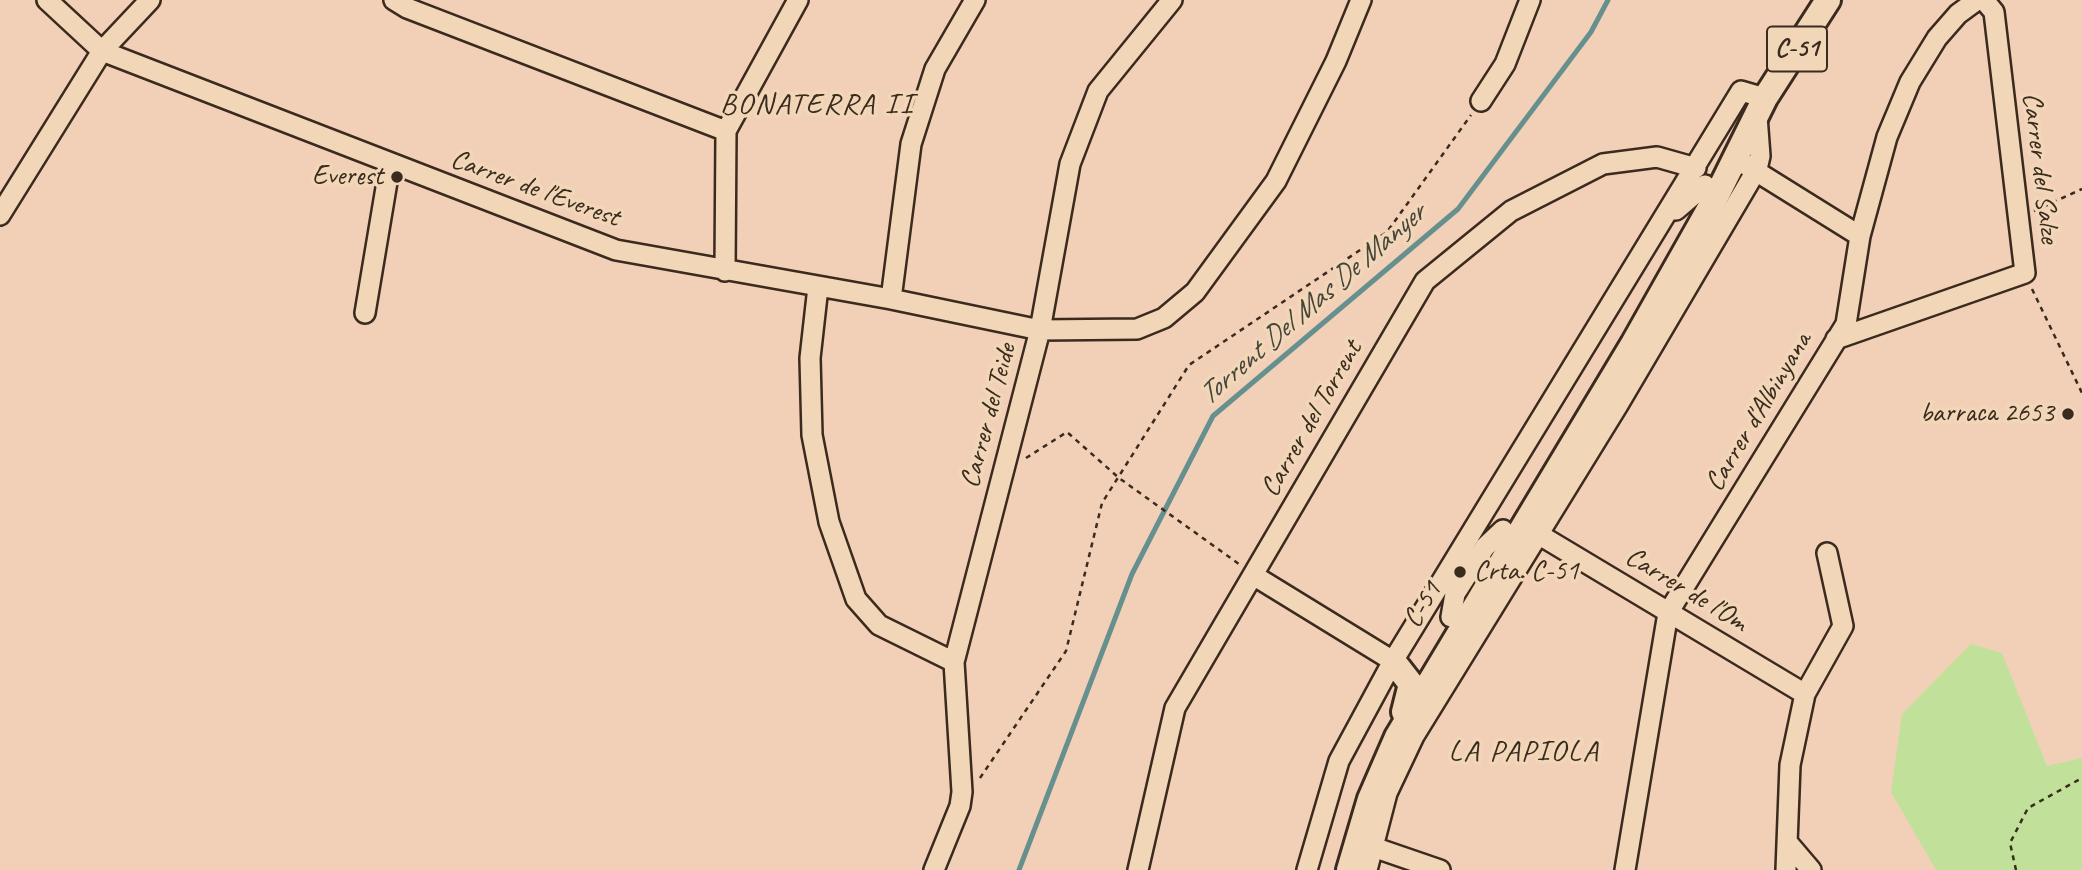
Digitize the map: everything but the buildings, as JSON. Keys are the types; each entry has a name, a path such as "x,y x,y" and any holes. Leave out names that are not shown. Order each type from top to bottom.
{"main road":[{"name":"C-51","path":"1349,870 1361,825 1397,737 1633,344 1746,165 1761,107 1828,0"},
{"path":"1522,529 1526,508 1584,412 1591,386 1664,234 1701,176 1726,153 1761,107"},
{"path":"1664,234 1692,222 1726,166 1746,165"},
{"name":"C-51","path":"1335,870 1341,839 1359,785 1411,684 1451,617 1522,529"},
{"path":"1361,825 1361,800 1406,707 1411,684 1393,661"}],"street":[{"name":"Carrer de l'Everest","path":"47,0 102,51 616,250 891,299 1040,330 1137,329 1164,318 1195,292 1276,181 1336,61 1362,0"},
{"path":"0,215 102,51 150,0"},
{"path":"394,0 407,8 726,131"},
{"path":"726,271 726,131 798,0"},
{"path":"891,299 911,144 935,69 975,0"},
{"name":"Carrer del Teide","path":"934,870 960,806 962,792 954,662 1040,330 1070,164 1098,91 1172,0"},
{"path":"1481,101 1505,64 1530,0"},
{"name":"Carrer d'Albinyana","path":"1625,870 1668,613 1846,324 1860,236 1886,137 1910,82 1937,38 1958,14 1978,0"},
{"name":"Carrer del Salze","path":"1836,339 2025,273 1994,12 1984,0"},
{"path":"1701,176 1741,91 1761,107"},
{"name":"Carrer del Torrent","path":"1138,870 1175,708 1425,281 1511,211 1603,164 1657,157 1701,176"},
{"path":"365,313 390,164"},
{"path":"1746,165 1860,236"},
{"path":"1307,870 1339,761 1393,661 1664,234"},
{"path":"818,287 810,358 812,435 829,522 856,599 879,625 954,662"},
{"path":"1367,870 1387,793 1413,736 1522,529"},
{"name":"Carrer de l'Om","path":"1522,529 1805,694"},
{"path":"1786,870 1790,765 1805,694 1843,626 1828,553"},
{"path":"1253,575 1393,661"},
{"path":"1788,842 1811,870"},
{"path":"1373,847 1440,870"}],"path":[{"path":"960,806 1066,651 1102,503 1189,365 1387,232 1481,101"},
{"path":"2018,218 2082,189"},
{"path":"2025,273 2082,394"},
{"path":"1003,472 1067,432 1119,478 1253,575"},
{"path":"2016,870 2010,843 2028,808 2082,778"}],"green space":[{"path":"1971,644 2002,653 2047,766 2082,758 2082,870 1936,870 1891,792 1902,714"}],"waterway":[{"name":"Torrent Del Mas De Manyer","path":"1019,870 1132,574 1213,416 1458,209 1591,32 1608,0"}],"place":[{"name":"Everest","path":"397,177"},
{"name":"barraca 2653","path":"2068,414"},
{"name":"Crta. C-51","path":"1460,572"}],"district":[{"name":"BONATERRA II","path":"817,105"},
{"name":"LA PAPIOLA","path":"1524,752"}]}
